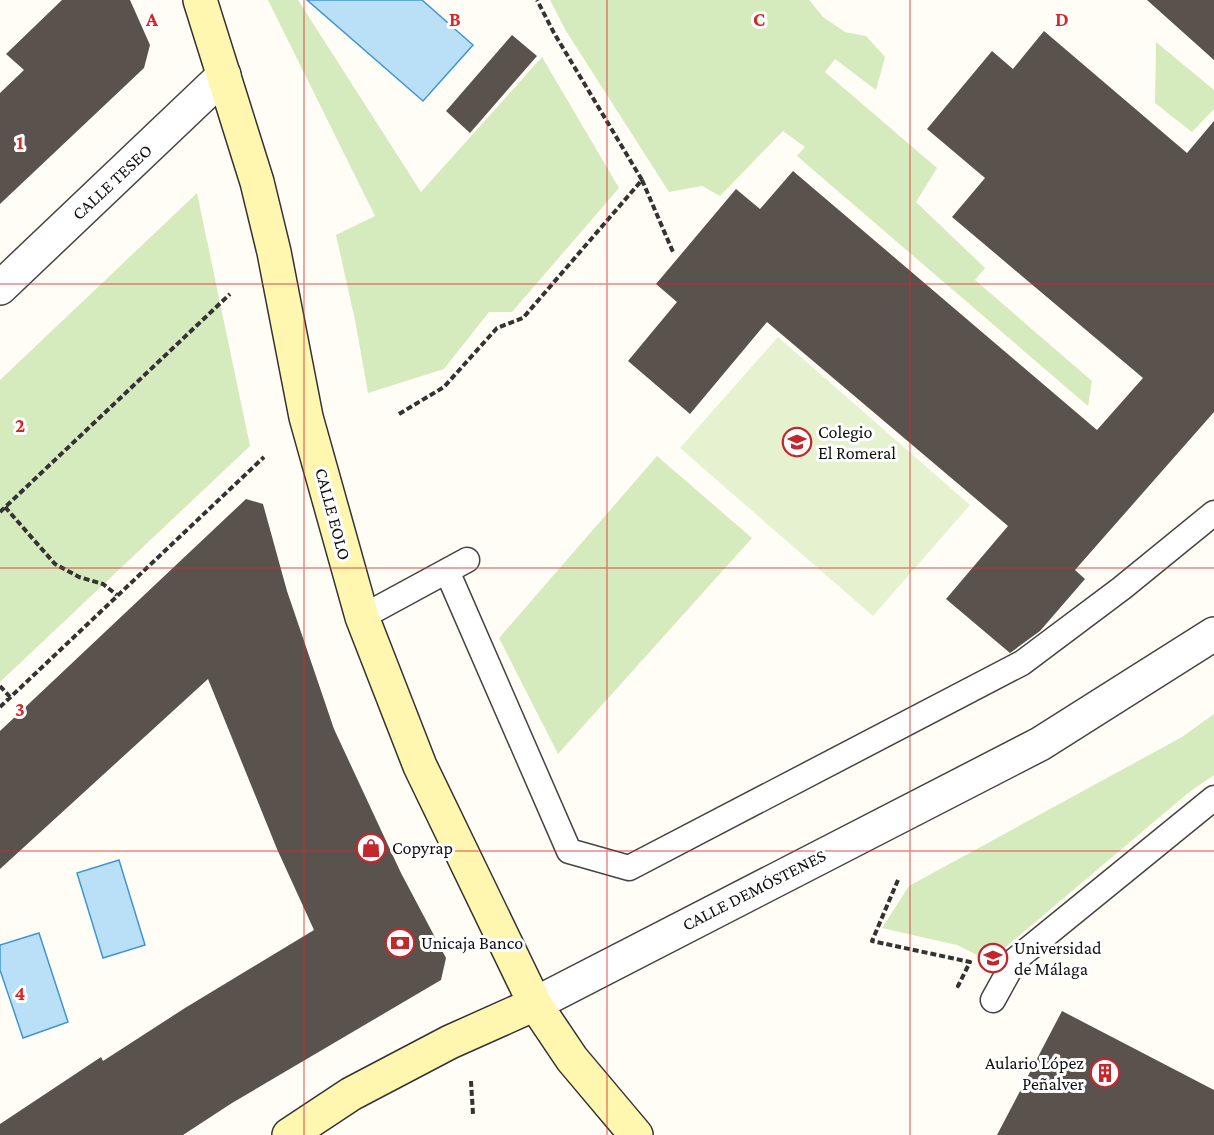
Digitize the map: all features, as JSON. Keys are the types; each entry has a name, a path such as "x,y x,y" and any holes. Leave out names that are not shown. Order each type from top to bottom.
{"main road":[{"name":"CALLE EOLO","path":"200,0 257,182 274,252 306,417 362,617 420,766 535,1004 572,1059 636,1135"},
{"name":"CALLE DEMÓSTENES","path":"289,1135 351,1094 450,1042 535,1004"}],"street":[{"name":"CALLE TESEO","path":"0,288 224,75"},
{"name":"CALLE DEMÓSTENES","path":"535,1004 1040,744 1214,634"}],"lane":[{"path":"362,617 457,565 569,851 629,868 1022,663 1122,588 1214,513"},
{"path":"993,1000 1015,960 1214,798"}],"path":[{"path":"537,0 554,33 642,180 673,252"},
{"path":"399,414 444,387 497,328 523,318 642,180"},
{"path":"0,512 230,294"},
{"path":"0,707 264,457"},
{"path":"5,507 55,564 79,577 103,584 117,595"},
{"path":"0,686 10,697"},
{"path":"898,880 872,941 970,962 958,986 993,1000"},
{"path":"471,1082 473,1114"}],"green space":[{"path":"268,0 298,0 421,192 542,57 619,188 512,312 489,312 444,369 368,393 336,235 375,216"},
{"path":"550,0 809,0 823,17 845,32 866,36 885,57 876,90 835,59 825,72 937,168 916,202 985,268 975,280 1092,381 1088,406 797,156 805,147 783,131 720,196 702,186 669,192 566,31"},
{"path":"1156,42 1214,90 1214,109 1192,132 1155,103"},
{"path":"197,193 250,446 0,682 0,380"},
{"path":"778,337 970,505 873,616 680,448"},
{"path":"657,456 752,538 558,754 499,638"},
{"path":"1214,714 1214,775 1188,793 989,961 957,945 882,928 909,886 1182,737"}],"water":[{"path":"307,0 422,0 473,45 423,101"},
{"path":"119,860 145,945 103,958 77,873"},
{"path":"39,933 68,1022 23,1038 0,970 0,945"}],"building":[{"path":"62,0 130,0 150,45 144,68 0,204 0,93 24,70 6,54"},
{"path":"1147,0 1214,0 1214,60"},
{"path":"1044,31 1187,153 1214,121 1214,412 1075,570 1085,579 1040,631 1010,653 946,599 1008,526 767,322 690,414 628,361 677,302 656,284 736,189 760,209 793,171 1097,430 1143,378 952,217 985,178 927,129 992,51 1013,69"},
{"path":"512,35 537,56 470,133 446,111"},
{"path":"246,499 263,504 287,591 334,729 401,873 446,958 441,980 232,1103 183,1135 0,1135 0,1124 101,1057 103,1061 314,930 277,849 208,679 0,869 0,731"},
{"name":"Aulario López Peñalver","path":"1062,1011 1214,1090 1214,1135 997,1135"}],"place":[{"name":"Colegio El Romeral","path":"797,442"},
{"name":"Copyrap","path":"371,848"},
{"name":"Unicaja Banco","path":"400,943"},
{"name":"Universidad de Málaga","path":"993,958"},
{"name":"Aulario López Peñalver","path":"1105,1073"}]}
